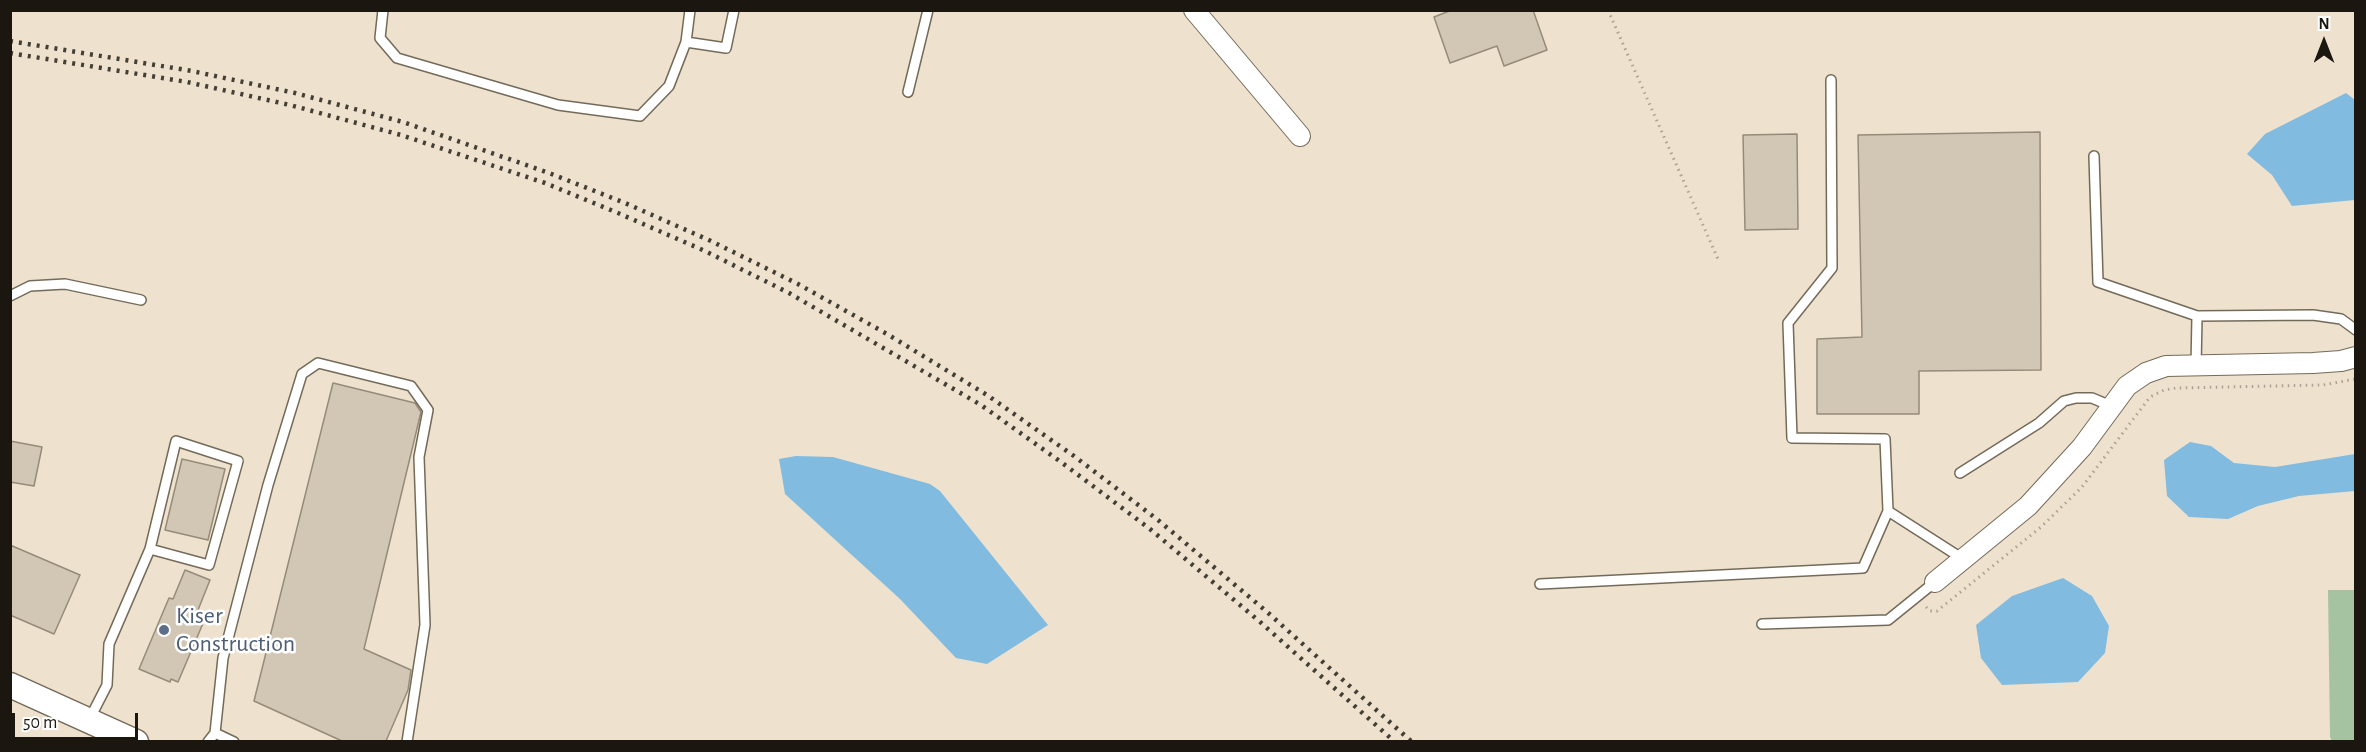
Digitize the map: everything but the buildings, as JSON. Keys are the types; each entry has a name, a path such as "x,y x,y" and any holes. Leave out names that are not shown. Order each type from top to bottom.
{"street":[{"path":"1194,10 1300,136"},
{"path":"1935,582 2028,506 2082,447 2127,386 2146,373 2166,366 2313,363 2341,361 2355,357"},
{"path":"10,685 136,741"}],"lane":[{"path":"383,10 380,38 397,58 558,105 640,116 669,86 686,42 690,10"},
{"path":"686,42 726,48 734,10"},
{"path":"908,92 928,10"},
{"path":"1540,584 1863,568 1888,512 1885,439 1792,438 1788,323 1832,268 1831,80"},
{"path":"2094,156 2098,282 2197,316 2313,315 2341,320 2355,330"},
{"path":"10,296 30,286 65,284 141,300"},
{"path":"2196,367 2197,316"},
{"path":"208,741 215,733 223,658 268,485 302,374 318,363 411,387 428,410 419,457 425,625 407,741"},
{"path":"1960,474 2039,423 2064,401 2092,398 2111,406"},
{"path":"88,720 107,685 109,644 150,549 176,441 238,461 210,565 150,549"},
{"path":"1888,512 1963,559"},
{"path":"1762,624 1888,620 1935,582"},
{"path":"215,733 234,741"}],"path":[{"path":"1608,10 1718,259"},
{"path":"1916,597 1930,611 1938,611 2041,527 2082,487 2150,398 2164,390 2323,385 2355,379"}],"green space":[{"path":"2328,590 2355,590 2355,741 2332,741 2330,737"}],"water":[{"path":"2346,93 2355,100 2355,200 2292,206 2272,175 2247,154 2265,134"},
{"path":"2190,442 2211,446 2234,463 2275,467 2355,454 2355,491 2299,496 2258,506 2228,519 2189,517 2167,496 2164,460"},
{"path":"796,456 833,457 930,484 940,491 1048,625 987,664 956,658 900,599 785,494 779,459"},
{"path":"2063,578 2092,596 2109,626 2105,653 2078,682 2002,685 1981,658 1976,625 2012,596"}],"railway":[{"path":"10,41 192,71 295,93 403,122 549,173 625,203 711,241 798,284 887,334 987,395 1074,456 1158,520 1266,611 1412,742"},
{"path":"10,53 187,82 290,105 401,135 545,183 705,251 789,293 981,405 1150,529 1259,621 1395,742"}],"place":[{"name":"Kiser Construction","path":"164,630"}]}
